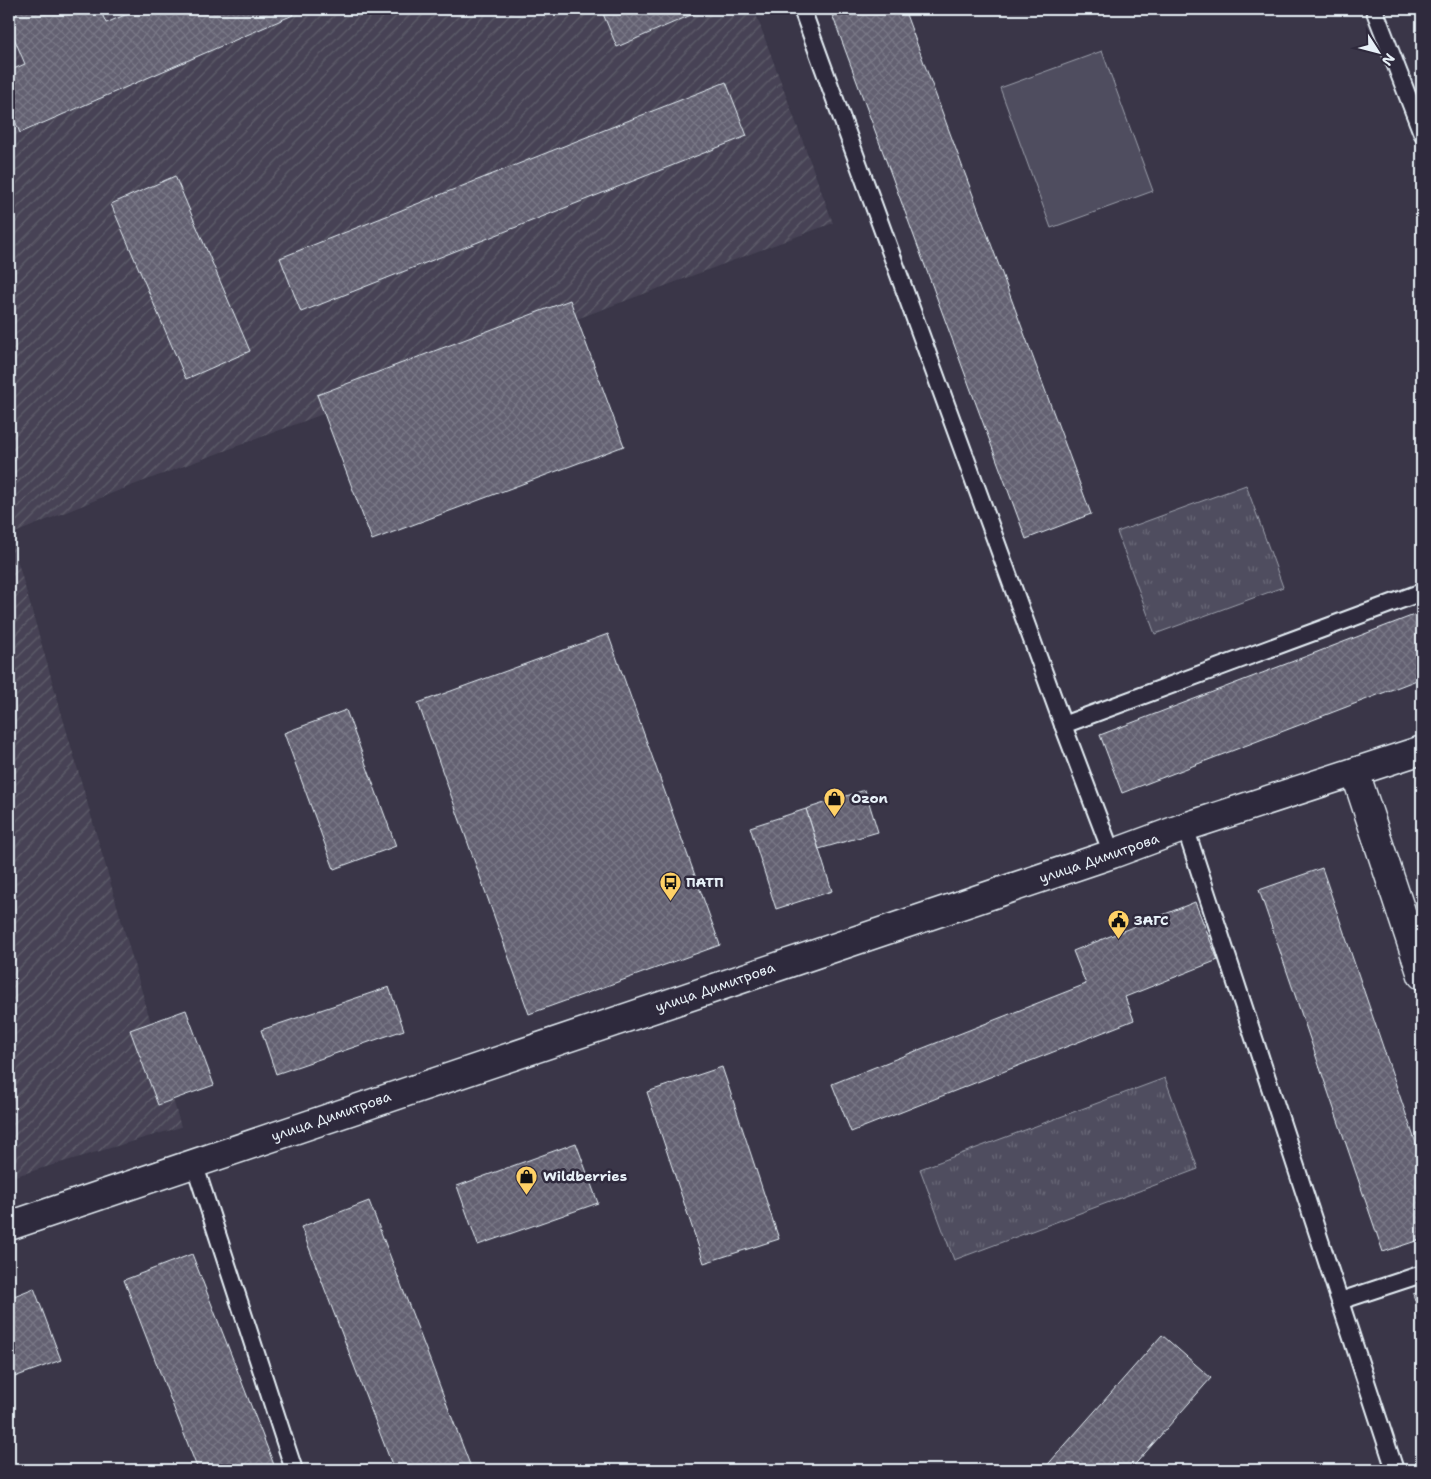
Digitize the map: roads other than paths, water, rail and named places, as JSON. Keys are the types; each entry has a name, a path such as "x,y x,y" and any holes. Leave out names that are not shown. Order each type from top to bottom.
{"street":[{"name":"улица Димитрова","path":"9,1226 1112,854 1186,827 1422,750"},
{"path":"1355,772 1422,975"}],"lane":[{"path":"802,9 1063,725 1112,854"},
{"path":"1374,9 1422,132"},
{"path":"1063,725 1422,592"},
{"path":"1186,827 1395,1470"},
{"path":"194,1163 294,1470"},
{"path":"1340,1301 1422,1274"}],"place":[{"name":"Ozon","path":"835,817"},
{"name":"ПАТП","path":"670,901"},
{"name":"ЗАГС","path":"1118,939"},
{"name":"Wildberries","path":"527,1195"}]}
